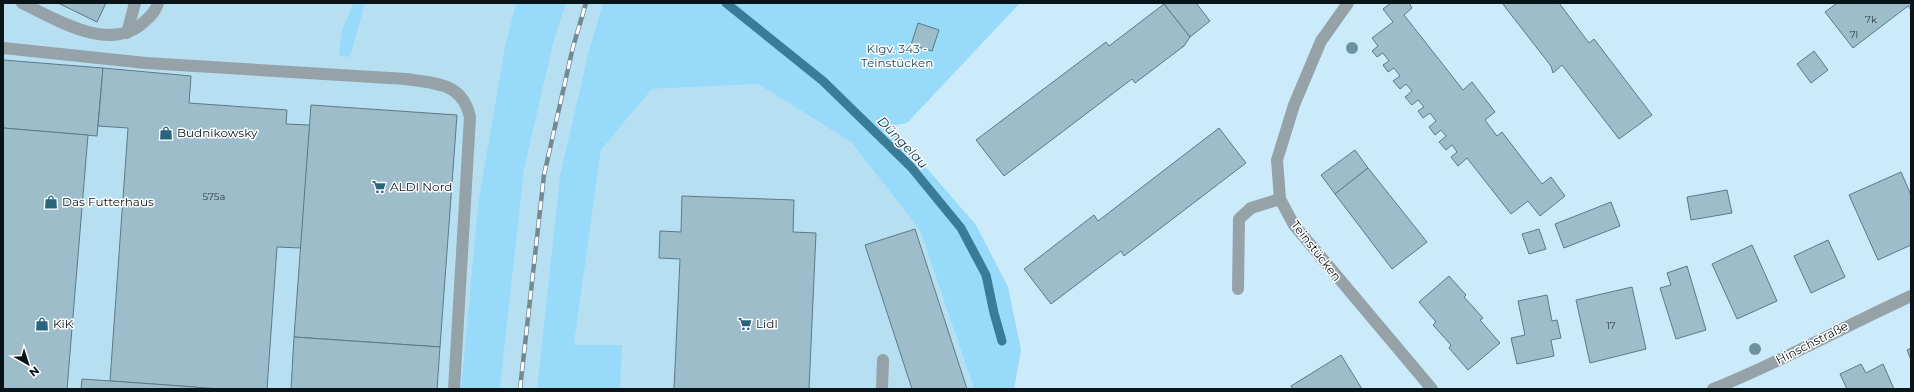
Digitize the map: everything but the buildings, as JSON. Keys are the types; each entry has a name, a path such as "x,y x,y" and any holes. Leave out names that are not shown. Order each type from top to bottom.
{"street":[{"path":"22,3 84,32 111,35 127,33 138,28 149,18 158,3"},
{"path":"127,33 135,3"},
{"name":"Teinstücken","path":"1348,3 1321,41 1294,105 1277,160 1280,199 1294,225 1432,389"},
{"path":"3,48 182,66 406,79 440,85 456,91 467,104 470,117 454,389"},
{"path":"1238,289 1239,219 1251,208 1280,199"},
{"name":"Hinschstraße","path":"1713,389 1760,370 1852,323 1911,296"},
{"path":"882,389 883,360"}],"shaded area":[{"path":"3,3 516,3 505,46 478,204 461,389 3,389"},
{"path":"566,3 603,3 589,50 560,175 537,389 500,389 524,170 554,40"},
{"path":"758,84 851,142 920,230 974,389 570,389 574,346 601,150 652,89"}],"green space":[{"path":"354,3 365,3 350,57 339,55 342,30"},
{"path":"516,3 566,3 554,40 524,170 500,389 461,389 478,204 505,46"},
{"name":"Klgv. 343 - Teinstücken","path":"603,3 1020,3 907,123 890,126 976,225 1008,287 1021,350 1014,389 974,389 920,230 851,142 758,84 652,89 601,150 574,345 622,345 620,389 537,389 560,175 589,50"}],"waterway":[{"name":"Düngelau","path":"726,3 823,81 911,167 961,228 986,275 1002,341"}],"railway":[{"path":"520,389 544,175 573,47 586,3"}],"place":[{"name":"Budnikowsky","path":"166,133"},
{"name":"ALDI Nord","path":"379,187"},
{"name":"Das Futterhaus","path":"51,202"},
{"name":"KiK","path":"42,324"},
{"name":"Lidl","path":"745,324"}]}
